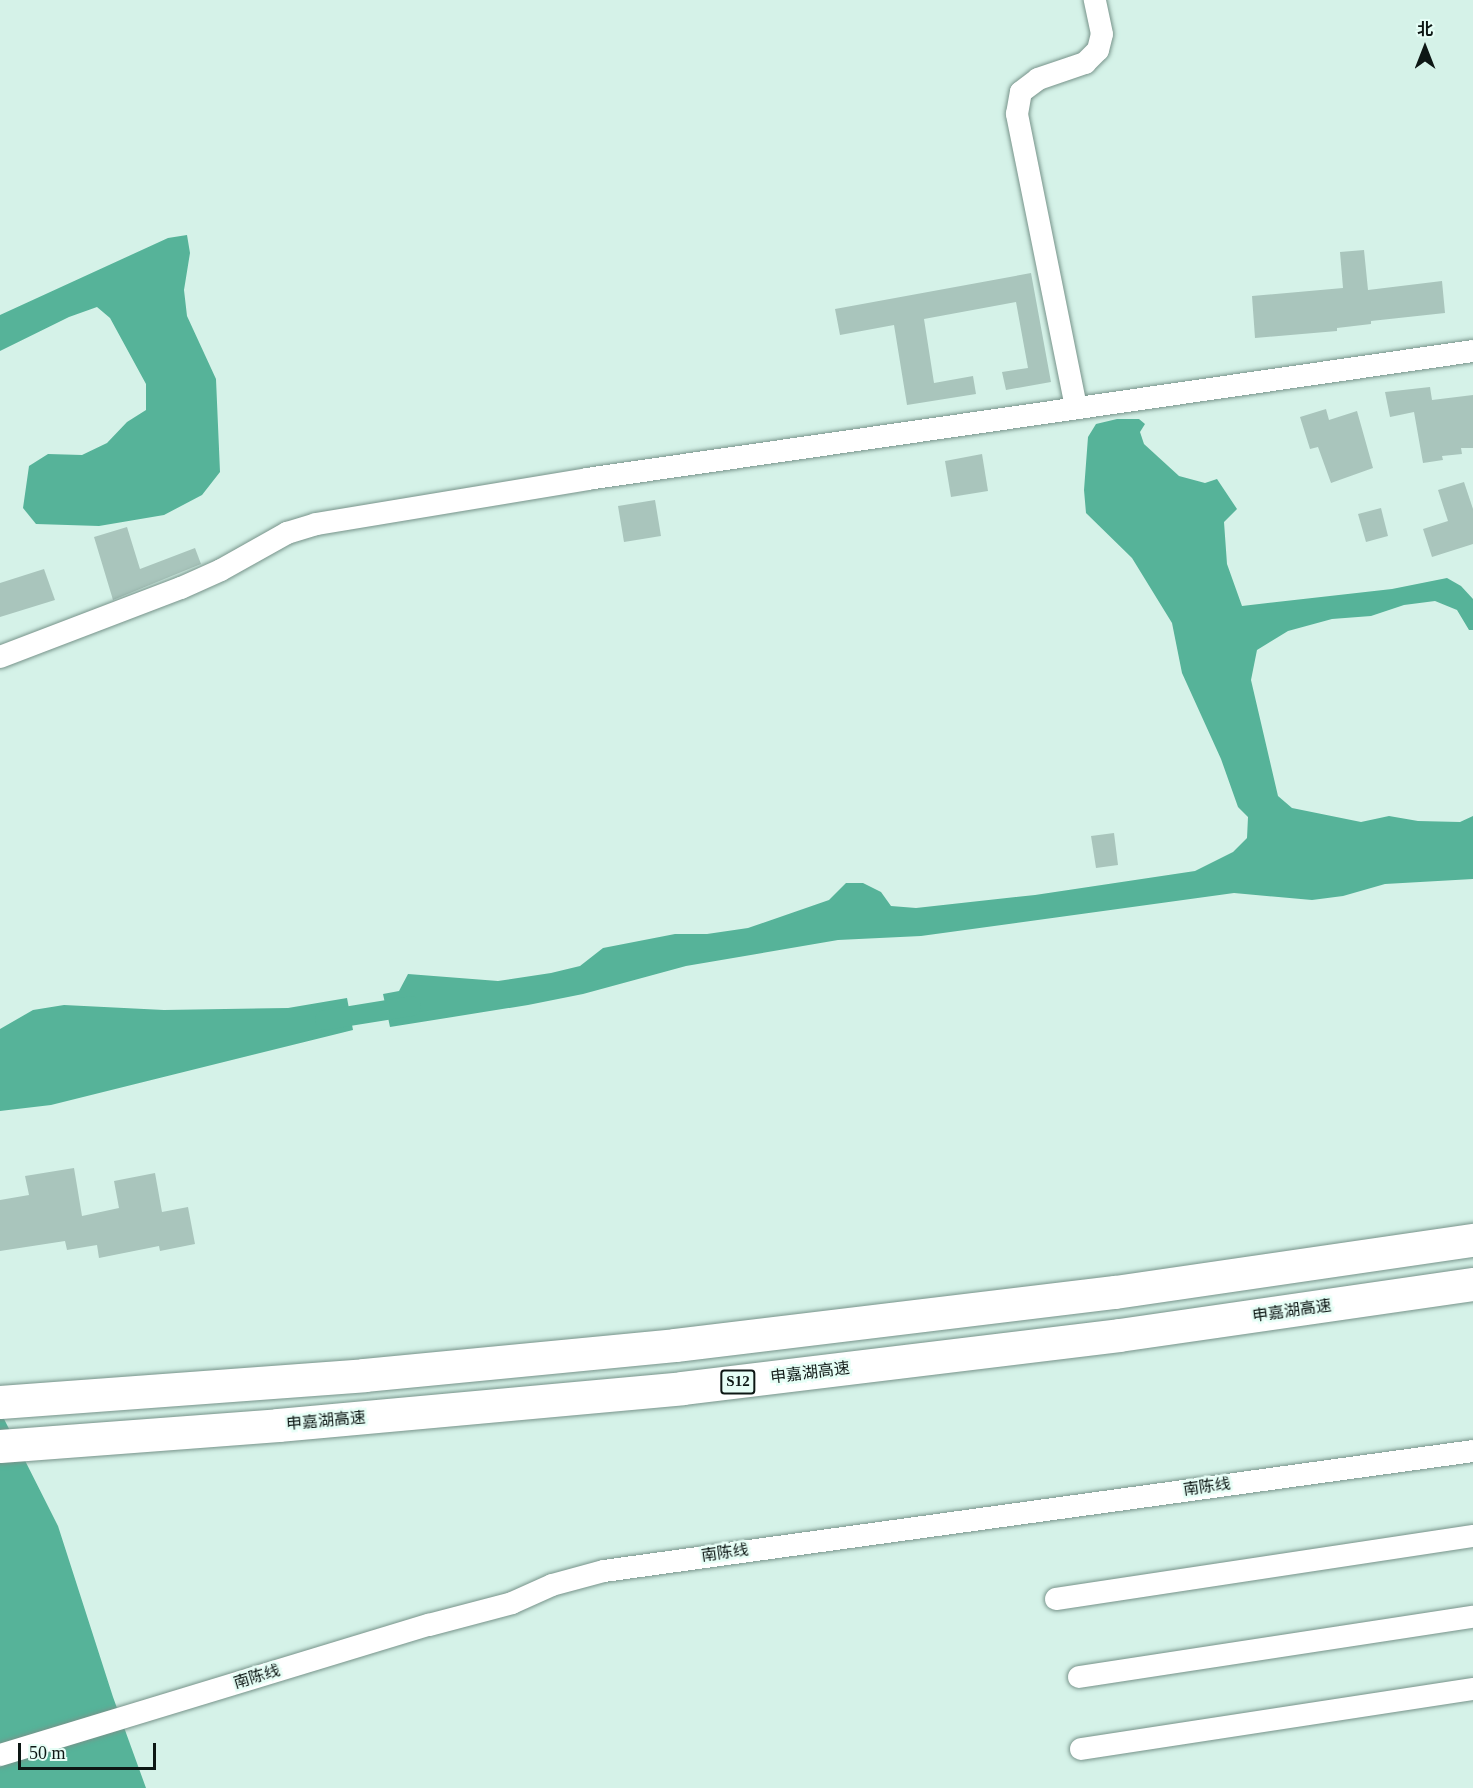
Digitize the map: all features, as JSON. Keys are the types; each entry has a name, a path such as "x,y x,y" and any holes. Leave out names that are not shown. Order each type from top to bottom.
{"highway":[{"path":"0,1402 353,1376 675,1345 1127,1290 1473,1240"},
{"name":"申嘉湖高速","path":"0,1446 278,1425 682,1388 1153,1330 1473,1284"}],"street":[{"path":"1076,407 1017,114 1021,92 1038,79 1085,63 1098,50 1102,34 1095,0"},
{"path":"0,657 181,588 221,570 287,532 315,524 587,479 1473,351"},
{"name":"南陈线","path":"0,1755 429,1625 512,1603 552,1585 604,1571 1473,1452"},
{"path":"1056,1599 1473,1536"},
{"path":"1079,1677 1473,1617"},
{"path":"1081,1749 1473,1689"}],"shaded area":[{"path":"187,235 190,253 184,290 187,316 216,379 220,472 202,495 164,515 99,526 36,524 23,508 29,466 48,454 82,455 107,443 127,422 146,410 146,384 110,318 97,307 69,317 0,351 0,315 168,238"},
{"path":"1117,419 1139,419 1145,424 1140,432 1144,444 1179,476 1205,483 1217,479 1237,509 1224,522 1227,564 1242,606 1392,589 1447,578 1461,586 1473,599 1473,630 1469,630 1457,610 1435,601 1404,605 1371,616 1332,619 1288,631 1257,650 1251,680 1278,796 1292,808 1361,822 1389,816 1418,821 1460,822 1473,816 1473,879 1385,884 1343,896 1312,900 1234,893 921,936 838,940 686,966 583,994 528,1005 390,1027 383,994 399,991 408,974 498,981 551,973 580,966 603,948 675,934 707,934 748,928 829,900 846,883 863,883 881,892 891,906 916,908 1035,895 1195,871 1233,852 1247,838 1248,817 1238,807 1221,759 1182,673 1172,623 1132,558 1086,513 1084,490 1088,437 1096,424"},
{"path":"347,998 353,1030 51,1105 0,1111 0,1029 33,1010 64,1005 164,1010 288,1008"},
{"path":"0,1411 58,1526 113,1697 146,1788 0,1788"}],"building":[{"path":"1364,250 1368,290 1442,281 1445,313 1371,321 1371,324 1337,328 1337,331 1255,338 1252,296 1343,288 1340,252"},
{"path":"1031,273 1051,382 1006,390 1002,372 1028,368 1016,302 924,319 934,383 973,376 976,394 907,405 894,325 840,335 835,309"},
{"path":"1430,387 1432,400 1473,395 1473,448 1461,448 1462,454 1442,456 1443,460 1423,463 1414,412 1390,417 1385,392"},
{"path":"1326,409 1329,420 1357,411 1373,468 1331,483 1318,447 1310,449 1300,417"},
{"path":"982,454 988,491 951,497 945,461"},
{"path":"1464,482 1473,509 1473,544 1432,557 1423,529 1448,521 1438,490"},
{"path":"655,500 661,536 624,542 618,506"},
{"path":"1381,508 1388,536 1366,542 1358,514"},
{"path":"127,527 140,569 195,548 201,564 113,600 94,537"},
{"path":"44,569 55,600 0,617 0,583"},
{"path":"1114,833 1118,865 1096,868 1091,836"},
{"path":"74,1168 82,1216 119,1208 114,1181 155,1173 162,1212 188,1207 195,1244 160,1251 159,1246 99,1258 97,1245 67,1250 65,1241 0,1251 0,1200 29,1195 25,1176"}],"waterway":[{"path":"325,1020 411,1006"}]}
